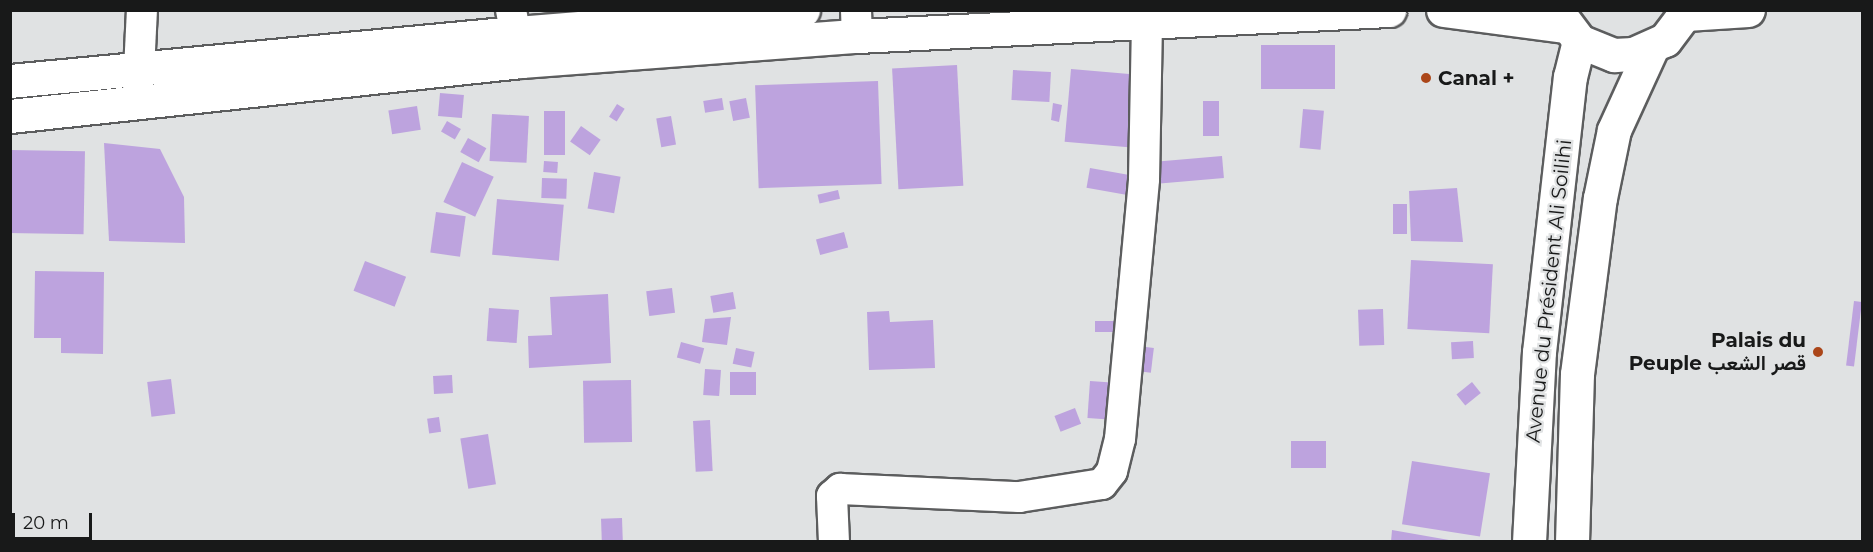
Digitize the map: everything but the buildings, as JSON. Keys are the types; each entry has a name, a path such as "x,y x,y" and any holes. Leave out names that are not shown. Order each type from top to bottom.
{"main road":[{"path":"10,81 138,66 802,10"},
{"path":"10,116 138,101 516,35 857,23 1147,22 1389,10"},
{"path":"1443,10 1566,26 1614,55 1651,49 1665,40 1687,12 1748,10"},
{"name":"Avenue du Président Ali Soilihi","path":"1529,542 1539,352 1570,77 1566,26"},
{"name":"Avenue du Président Ali Soilihi","path":"1572,542 1577,374 1600,198 1614,130 1651,49"}],"street":[{"path":"138,101 142,10"},
{"path":"834,542 832,496 840,489 1019,497 1102,484 1112,471 1120,439 1144,179 1147,22"}],"place":[{"name":"Canal +","path":"1426,78"},
{"name":"Palais du Peuple قصر الشعب","path":"1818,352"}]}
